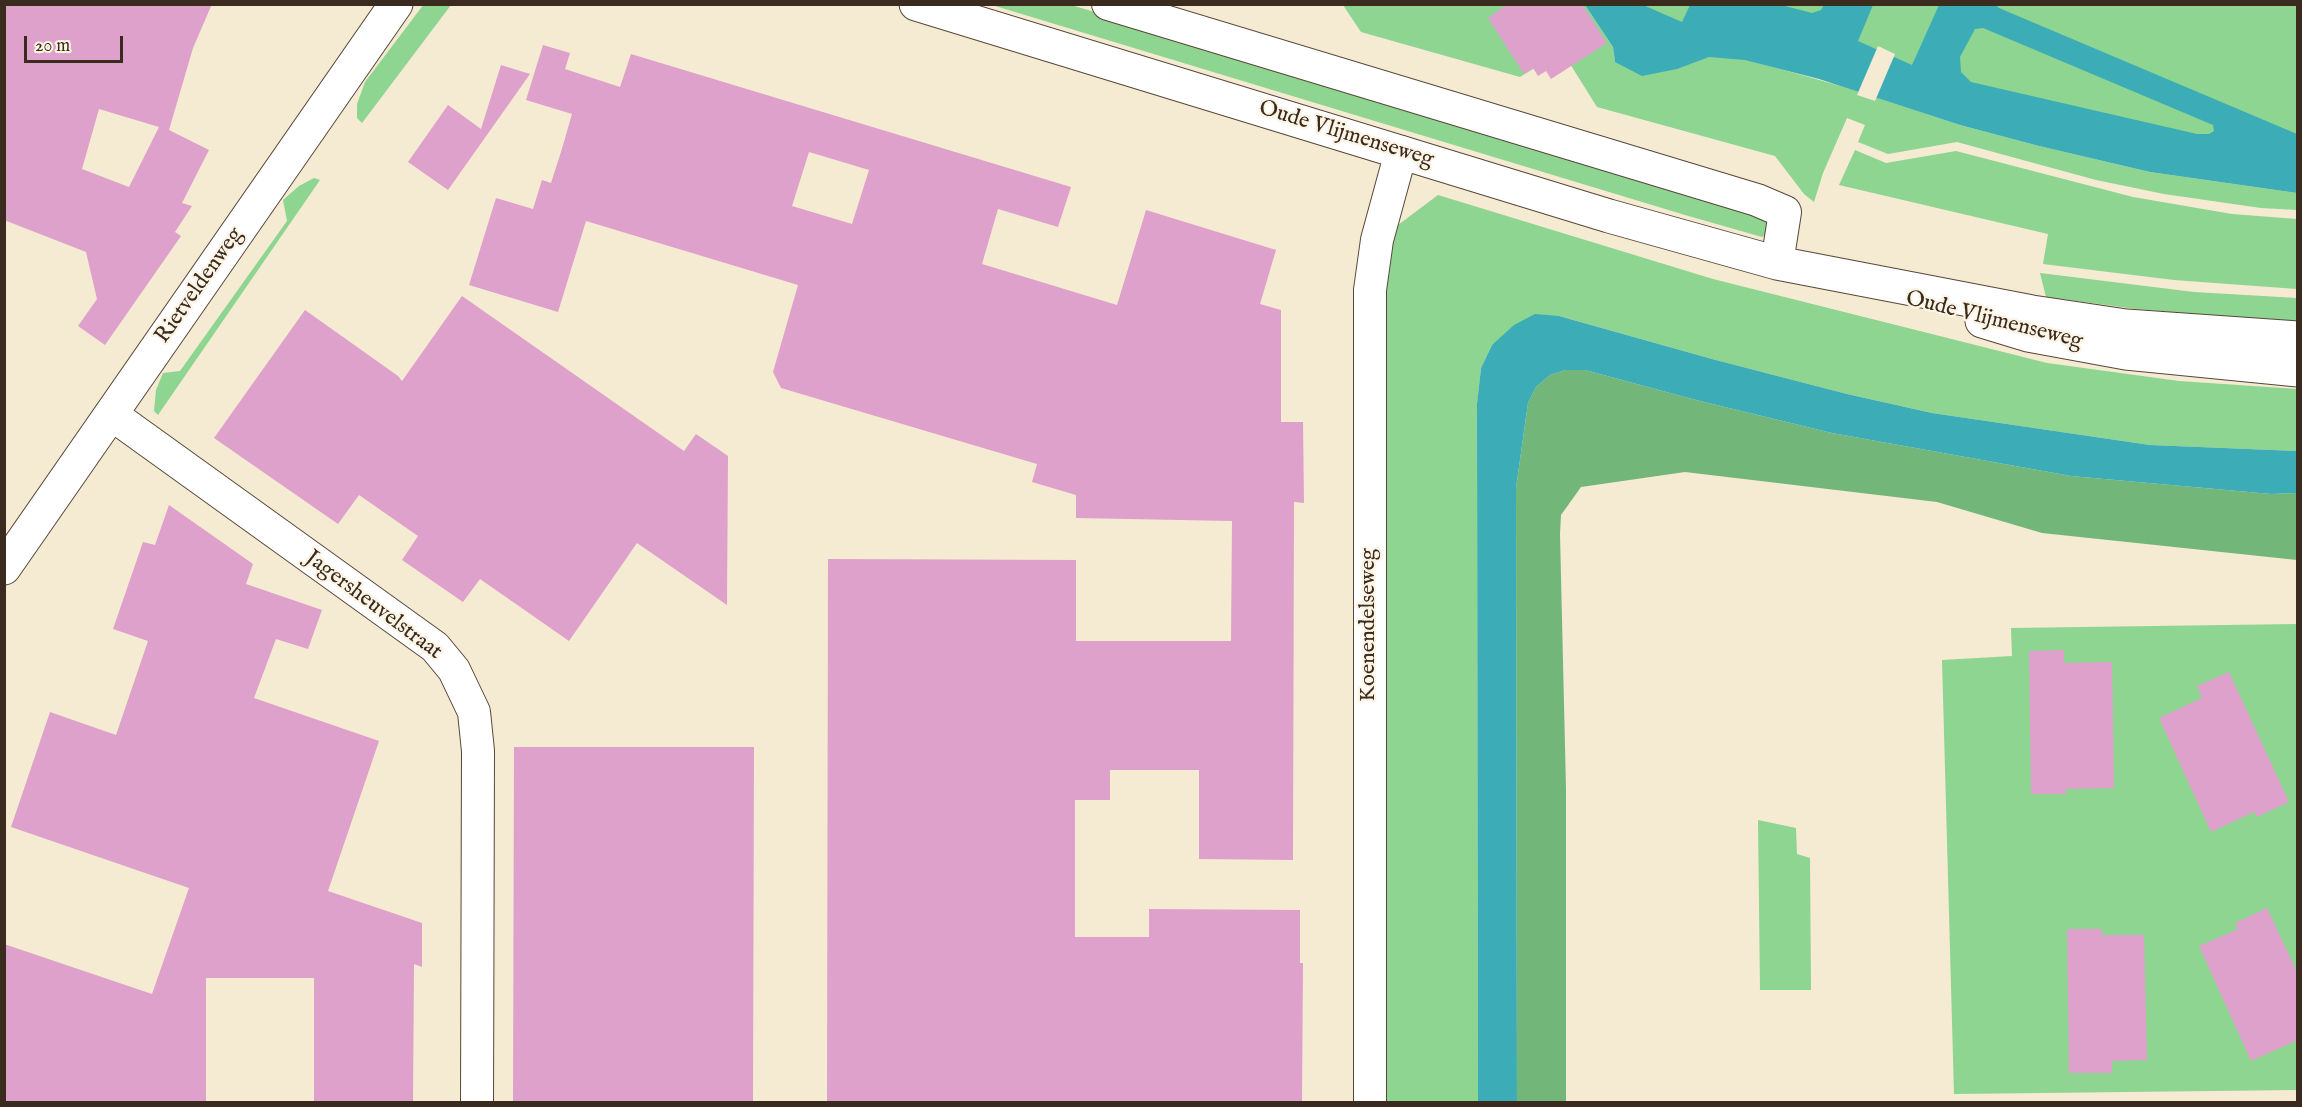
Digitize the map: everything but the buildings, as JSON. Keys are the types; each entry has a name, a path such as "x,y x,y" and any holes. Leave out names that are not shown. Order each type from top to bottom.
{"street":[{"name":"Rietveldenweg","path":"4,568 396,4"},
{"name":"Oude Vlijmenseweg","path":"916,4 1609,216 2028,335 2126,353 2298,370"},
{"path":"1108,4 1757,200 1785,212 1789,266"},
{"name":"Koenendelseweg","path":"1370,1102 1370,290 1377,240 1401,152"},
{"name":"Oude Vlijmenseweg","path":"1789,266 2032,312 2126,326 2298,338"},
{"name":"Jagersheuvelstraat","path":"111,414 435,647 454,670 474,712 478,751 477,1102"}],"green space":[{"path":"424,4 451,5 362,123 357,118 357,104 365,82"},
{"path":"992,5 1071,5 1761,211 1772,225 1768,233 1762,237"},
{"path":"1343,5 1585,5 1613,47 1615,62 1618,5 2297,5 2297,180 1815,62 1748,60 1844,87 1960,125 2039,146 2150,172 2297,193 2297,210 2261,208 2164,194 2096,180 1957,142 1888,154 1858,142 1865,125 1847,118 1823,173 1814,202 1804,194 1775,156 1597,107 1562,51 1520,77 1361,32"},
{"path":"1855,150 1886,163 1956,151 2133,197 2232,214 2297,219 2297,289 2174,280 2043,264 2048,234 1839,185"},
{"path":"314,178 320,180 158,415 154,411 156,390 163,373 180,371 287,221 283,200 299,186"},
{"path":"1438,195 1713,279 2047,363 2179,381 2297,389 2297,451 2150,445 1932,413 1847,394 1712,359 1559,316 1492,345 1481,368 1477,405 1478,1102 1384,1102 1386,234"},
{"path":"2040,273 2194,292 2297,298 2297,321 2136,309 2046,297"},
{"path":"1565,370 1585,370 1832,433 2071,476 2271,494 2297,493 2297,560 2042,533 1937,502 1685,472 1581,487 1561,515 1560,534 1566,789 1566,1102 1517,1102 1516,488 1528,403 1536,387 1550,375"},
{"path":"2297,624 2297,1090 1954,1094 1942,660 2012,656 2011,628"},
{"path":"1758,820 1796,828 1797,854 1810,858 1811,990 1760,990"}],"water":[{"path":"1585,5 1643,5 1682,22 1690,5 1781,5 1812,13 1821,10 1824,5 1873,5 1858,41 1912,65 1939,5 1996,5 2297,134 2297,193 2150,172 2039,146 1960,125 1819,79 1745,60 1709,57 1677,69 1642,76 1615,62 1613,47","holes":["1983,28 2213,125 2214,131 2209,134 2197,134 1971,82 1961,72 1960,57 1975,29"]},
{"path":"1535,314 1559,316 1712,359 1847,394 1932,413 2150,445 2297,451 2297,493 2271,494 2071,476 1832,433 1585,370 1565,370 1550,375 1536,387 1528,403 1516,488 1517,1102 1478,1102 1477,404 1481,368 1492,345 1514,325"}],"pier":[{"path":"1878,46 1895,54 1875,101 1857,95"}]}
